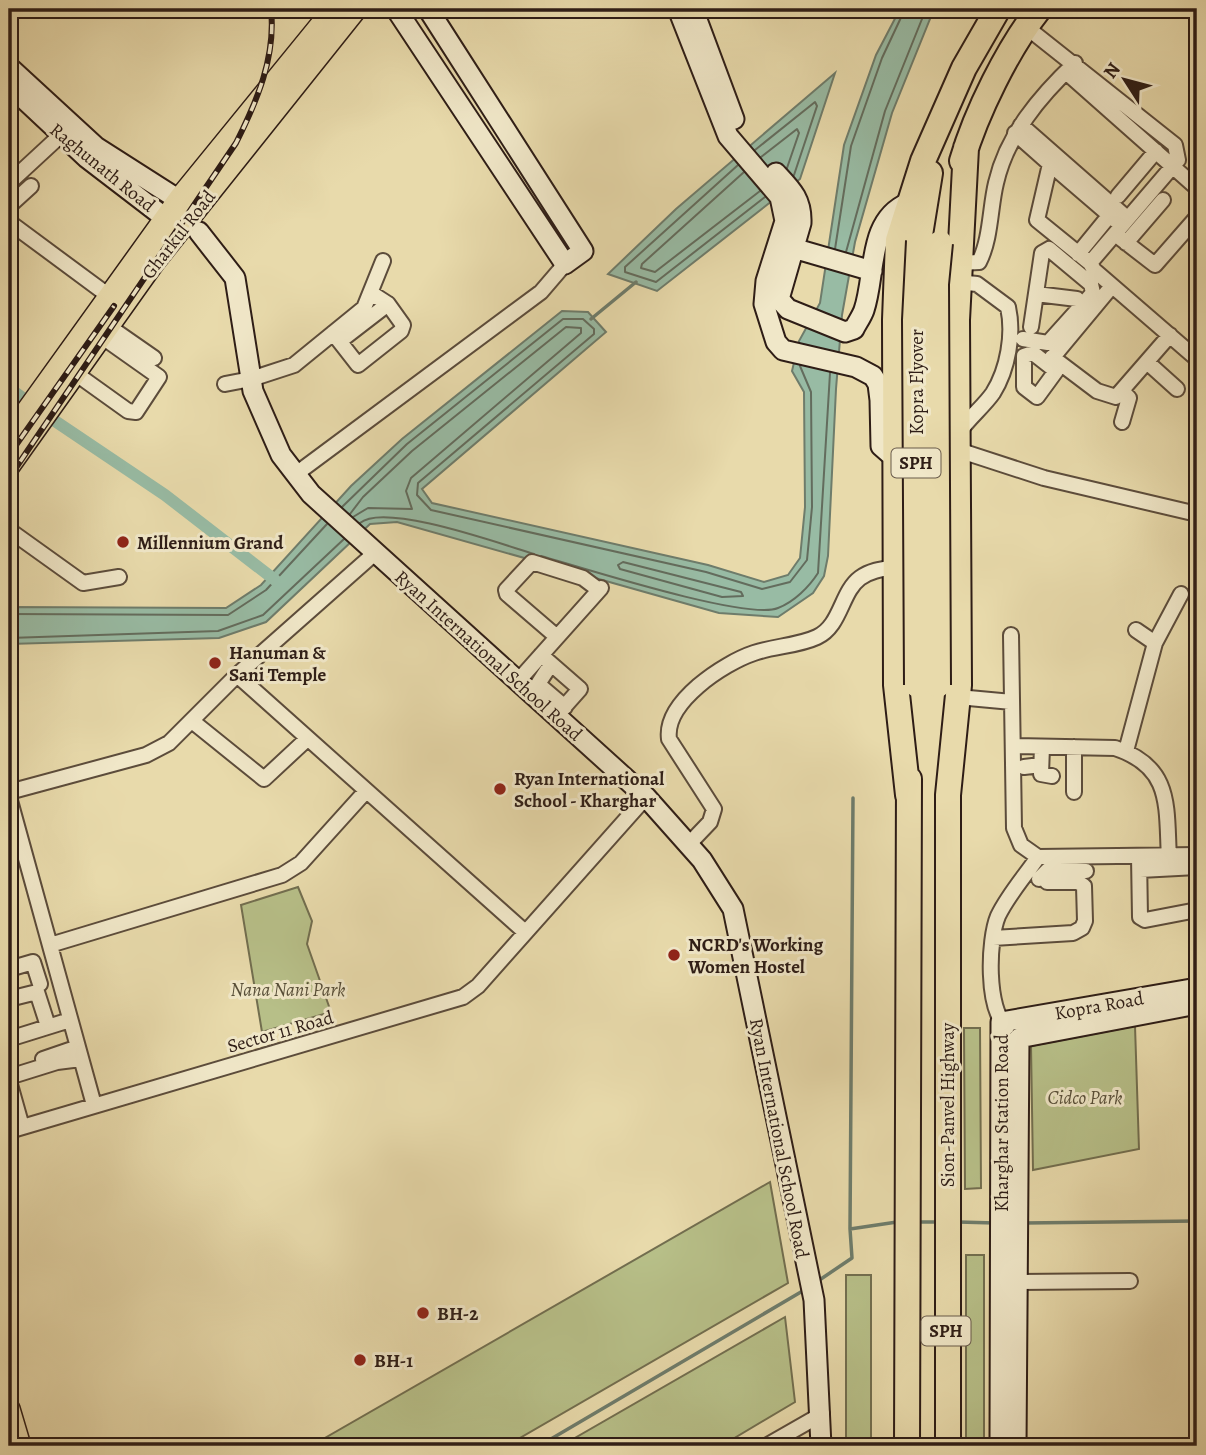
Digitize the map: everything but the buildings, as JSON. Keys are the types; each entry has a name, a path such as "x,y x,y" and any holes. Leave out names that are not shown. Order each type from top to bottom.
{"highway":[{"name":"SPH","path":"936,138 964,68 998,9"},
{"name":"SPH","path":"966,148 1032,18"},
{"path":"908,795 896,685 898,453 895,282 898,240 908,203 936,138"},
{"name":"Kopra Flyover","path":"936,138 929,242 936,284 937,689 948,795"},
{"path":"937,689 954,445 958,273 966,148"},
{"name":"Kopra Flyover","path":"929,242 966,148"},
{"name":"Kopra Flyover","path":"908,795 937,689"},
{"name":"Sion-Panvel Highway","path":"906,1415 908,795"},
{"name":"Sion-Panvel Highway","path":"946,1415 948,795"},
{"name":"SPH","path":"906,1415 907,1446"},
{"path":"902,1446 906,1415"},
{"name":"SPH","path":"942,1446 946,1415"},
{"path":"946,1415 948,1446"}],"main road":[{"name":"Gharkul Road","path":"9,436 68,368 105,331 334,9"},
{"name":"Gharkul Road","path":"9,466 108,296 184,218 356,9"},
{"path":"9,1409 20,1446"}],"street":[{"path":"396,9 565,264"},
{"path":"296,474 541,292 565,264 583,251 428,9"},
{"path":"678,9 734,133 801,210 800,250 778,294 783,305 845,332 854,329 864,311 883,225 899,207 908,203"},
{"path":"693,9 734,133"},
{"path":"1032,18 1070,68 1197,188"},
{"name":"Raghunath Road","path":"9,67 92,153"},
{"path":"958,273 982,257 996,180 1018,129 1070,68"},
{"path":"1036,294 1074,302 1083,289 1087,274 1173,166 1179,152 1175,145 1070,68"},
{"name":"Raghunath Road","path":"9,85 62,134 184,218"},
{"path":"478,133 498,119"},
{"path":"1018,129 1050,164 1116,203"},
{"path":"1018,129 1116,203 1122,230 1155,265 1197,218"},
{"path":"9,183 62,134"},
{"path":"1078,254 1156,151"},
{"path":"1050,164 1037,219 1078,254 1087,274 1093,286 1093,293 1051,341 1045,344 1027,333 1042,253 1046,249 1052,250 1087,274 1112,286 1197,359"},
{"path":"9,206 31,186"},
{"path":"786,194 785,221 766,281 764,304 776,342 783,350 840,364 873,376 880,400 881,446 885,451 898,453"},
{"path":"1122,230 1163,200"},
{"name":"Ryan International School Road","path":"184,218 235,278 253,391 281,455 312,494 518,681 560,712 646,797 719,882 733,909 814,1300 822,1414 821,1446"},
{"path":"9,222 108,296"},
{"path":"800,250 872,271"},
{"path":"337,337 364,308 383,261"},
{"path":"958,273 1008,307 1013,328 1000,376 992,394 973,412 954,445 1044,478 1197,514"},
{"path":"1112,286 1050,360 1107,396 1116,397 1170,335"},
{"path":"337,337 356,362 361,363 403,328 388,304 371,293"},
{"path":"225,384 294,365 388,304"},
{"path":"105,331 154,358"},
{"path":"68,368 132,413 136,412 159,377 105,331"},
{"path":"1147,362 1177,388"},
{"path":"1122,391 1129,398 1122,422"},
{"path":"9,530 83,583 119,577"},
{"path":"9,792 146,755 169,743 237,676 375,553"},
{"path":"546,659 580,689 560,712 538,684 553,634 597,588 579,576 530,564 505,592 553,634"},
{"path":"689,844 710,822 714,809 669,739 668,729 675,712 696,688 743,658 808,641 825,633 857,580 872,571 896,567"},
{"path":"1126,751 1155,643 1181,594"},
{"path":"1136,630 1155,643"},
{"path":"1011,635 1014,828 1021,845 1038,857 1086,869"},
{"path":"518,681 546,659"},
{"path":"237,676 525,932"},
{"path":"937,689 1012,702"},
{"path":"192,721 264,779 269,778 307,739"},
{"path":"1013,746 1115,748 1126,751 1157,776 1166,792 1169,858"},
{"path":"1041,747 1042,775 1052,776"},
{"path":"1074,747 1074,792"},
{"path":"1024,767 1041,765"},
{"path":"50,945 282,875 302,863 366,790"},
{"path":"9,797 94,1105"},
{"name":"Sector 11 Road","path":"12,1129 463,997 478,986 646,797"},
{"path":"993,939 1073,933 1082,928 1085,921 1084,886 1078,882 1043,881 1048,870 1139,864 1197,855"},
{"path":"1001,1022 992,1002 993,939 1002,909 1038,857"},
{"path":"1139,864 1197,867"},
{"path":"1139,864 1142,919 1197,910"},
{"path":"9,969 33,962 40,984"},
{"path":"9,994 59,978"},
{"name":"Kopra Road","path":"1001,1022 1197,988"},
{"path":"9,999 37,992 47,1023"},
{"name":"Kopra Road","path":"1019,1038 1197,1004"},
{"path":"9,1037 70,1018"},
{"path":"9,1037 70,1018"},
{"name":"Kharghar Station Road","path":"1001,1022 1019,1038 1008,1199"},
{"name":"Kharghar Station Road","path":"1001,1022 1008,1199 1009,1331 1016,1446"},
{"path":"11,1075 68,1069 79,1053"},
{"path":"11,1075 79,1053"},
{"path":"11,1075 12,1129"},
{"name":"Kharghar Station Road","path":"1000,1446 1009,1331 1018,1282 1008,1247"},
{"path":"1018,1282 1130,1281"},
{"path":"766,1446 822,1414"}],"green space":[{"name":"Nana Nani Park","path":"298,887 312,921 307,944 331,1012 262,1032 241,905"},
{"name":"Cidco Park","path":"1135,1026 1139,1149 1033,1170 1031,1046"},
{"path":"964,1028 980,1028 981,1188 965,1189"},
{"path":"770,1182 788,1283 506,1446 311,1446"},
{"path":"966,1255 984,1255 984,1446 966,1446"},
{"path":"846,1275 871,1275 871,1446 846,1446"},
{"path":"785,1317 795,1402 721,1446 561,1446"}],"water":[{"path":"900,9 934,9 892,113 855,242 842,315 828,556 824,576 813,593 778,617 719,613 397,522 370,524 266,622 219,638 9,644 9,607 226,608 261,585 351,486 402,439 562,311 588,312 606,332 422,489 432,503 708,565 764,582 788,575 800,558 805,507 804,392 792,371 799,341 820,303 844,145 876,55"},
{"path":"835,73 800,179 657,291 608,274 676,209"}],"waterway":[{"path":"591,319 636,282"},
{"path":"9,388 27,401"},
{"path":"55,421 165,495 275,580"},
{"path":"850,1229 853,798"},
{"path":"1024,1223 1197,1221"},
{"path":"818,1281 852,1258 850,1229 897,1222"},
{"path":"916,1222 939,1222"},
{"path":"958,1222 995,1223"},
{"path":"539,1446 806,1289"}],"railway":[{"path":"9,478 236,143 258,95 268,61 271,9"},
{"path":"9,455 114,306"}],"place":[{"name":"Millennium Grand","path":"123,542"},
{"name":"Hanuman & Sani Temple","path":"215,663"},
{"name":"Ryan International School - Kharghar","path":"500,789"},
{"name":"NCRD's Working Women Hostel","path":"674,955"},
{"name":"BH-2","path":"423,1313"},
{"name":"BH-1","path":"360,1360"}]}
